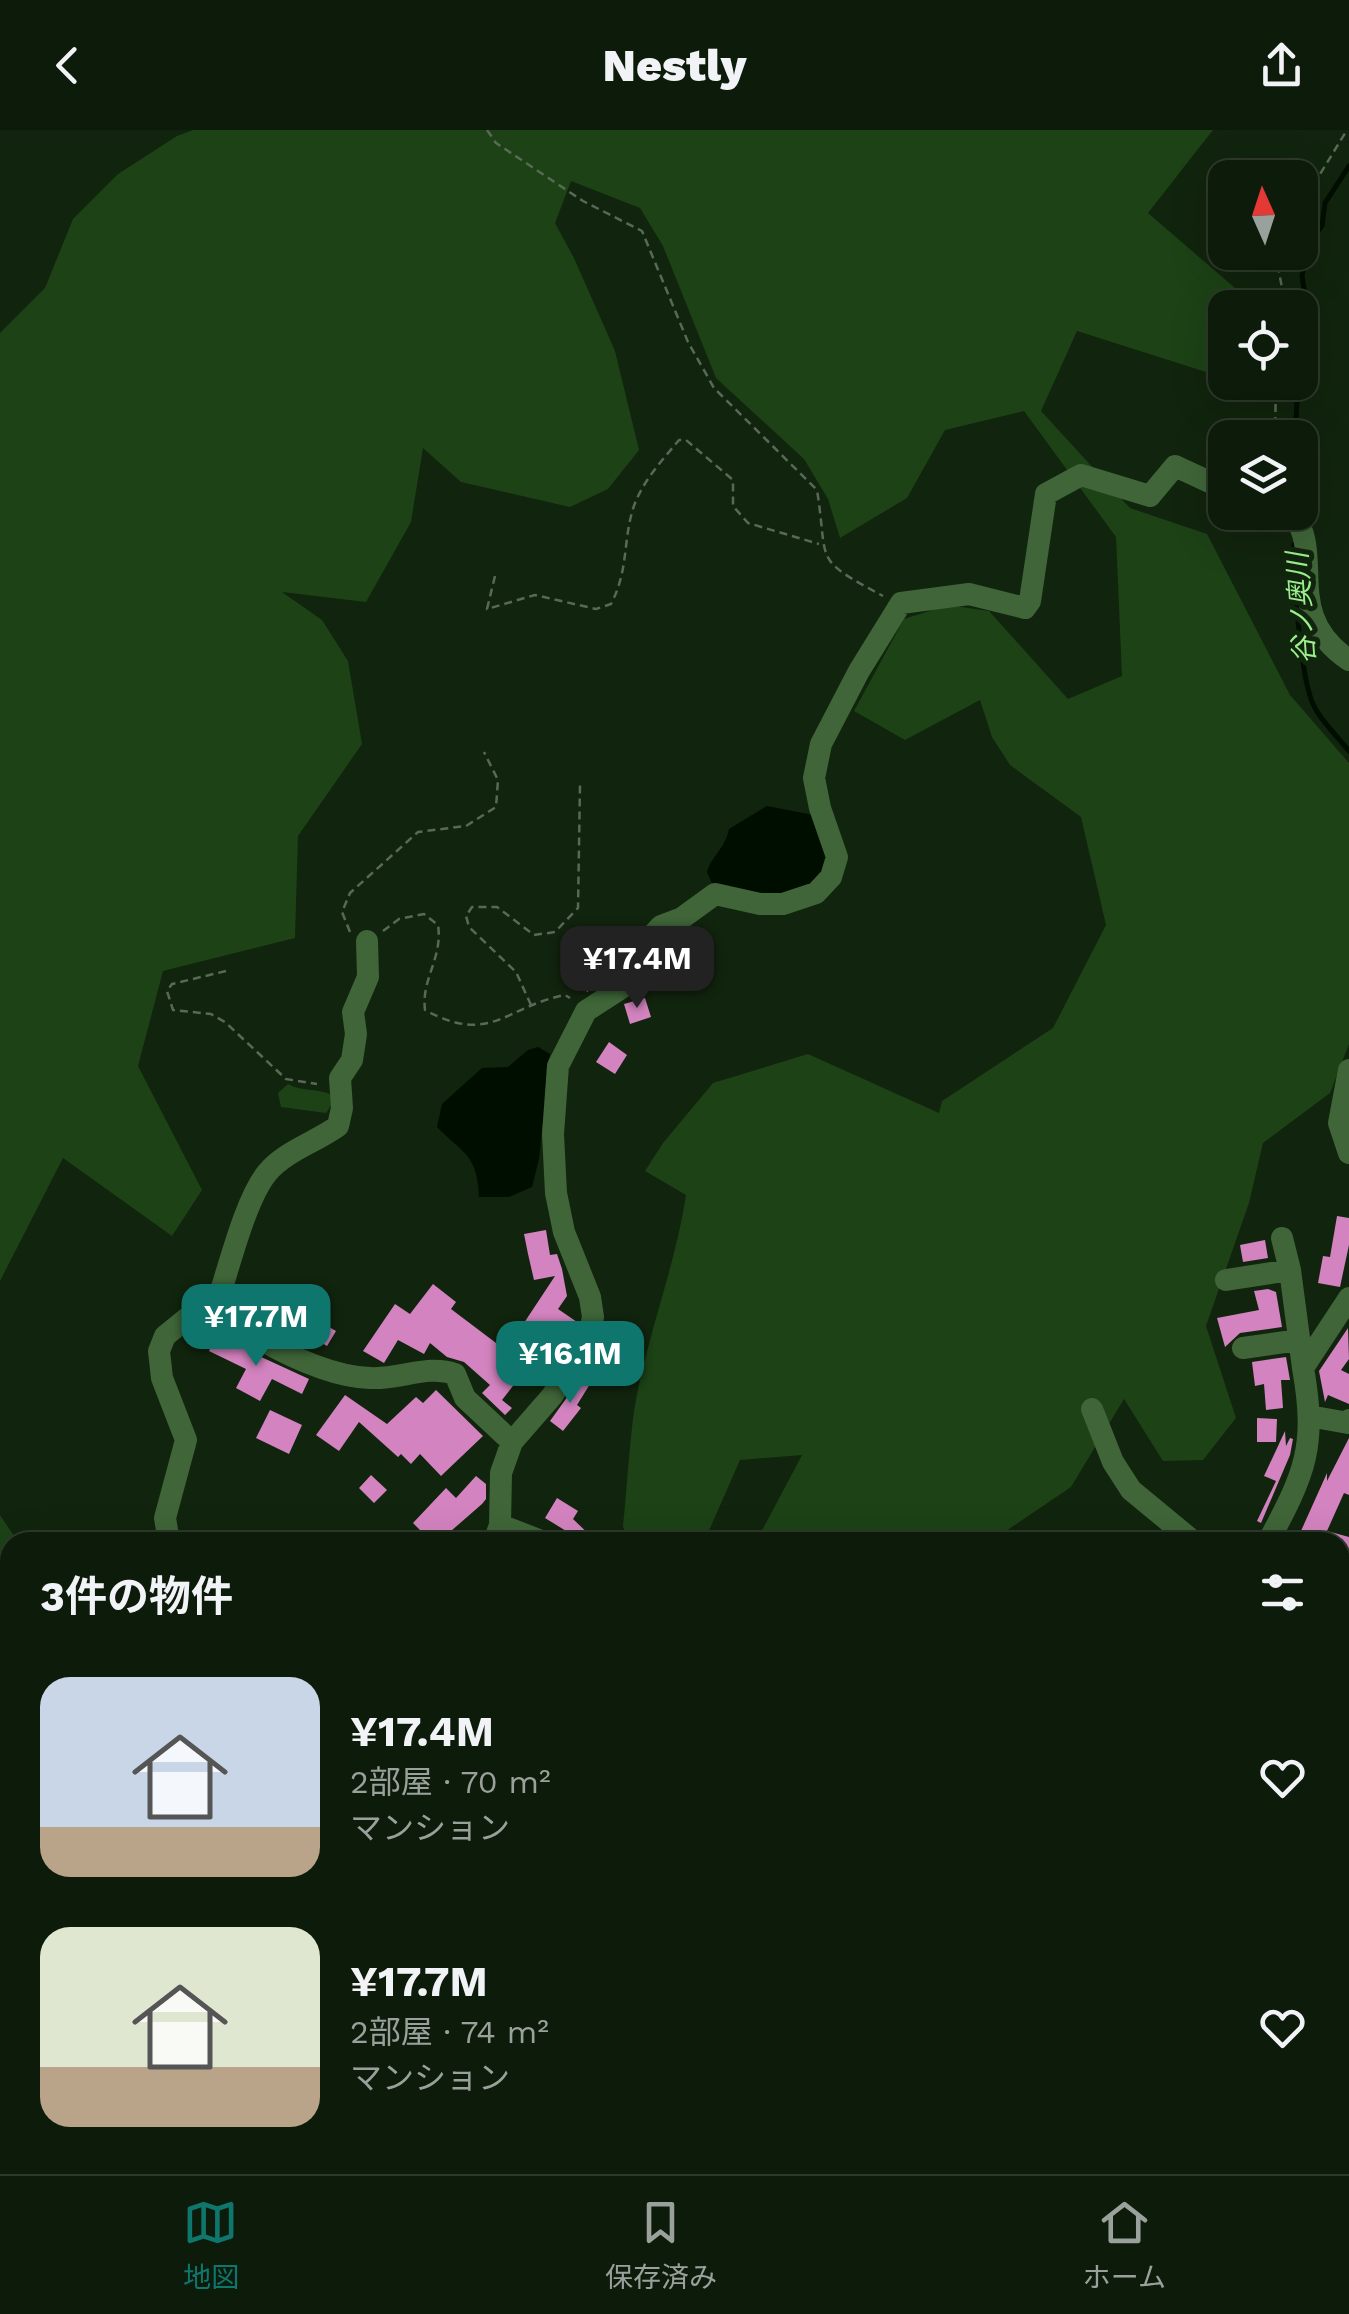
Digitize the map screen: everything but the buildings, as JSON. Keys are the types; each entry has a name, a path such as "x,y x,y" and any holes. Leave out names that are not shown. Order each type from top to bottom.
{"street":[{"path":"497,1532 501,1473 512,1442 552,1396 588,1340 593,1317 590,1297 564,1232 556,1193 552,1134 558,1066 586,1012 623,987 642,947 661,926 682,918 715,894 760,904 783,904 816,893 831,877 837,858 814,778 820,744 901,604 968,594 1025,608 1030,602 1046,494 1081,475 1150,496 1175,466 1208,481"},
{"path":"1303,530 1312,612 1326,641 1349,660"},
{"path":"167,1532 165,1518 186,1440 162,1378 159,1351 165,1336 186,1319 217,1303 256,1190 268,1171 293,1151 338,1126 342,1108 339,1086 352,1060 356,1034 353,1012 368,977 367,941"},
{"path":"1349,1070 1338,1123 1349,1153"},
{"path":"1273,1532 1308,1456 1309,1416 1290,1270 1282,1238"},
{"path":"1226,1280 1290,1270"},
{"path":"1302,1368 1348,1303"},
{"path":"212,1308 252,1336 329,1370 365,1378 394,1378 440,1368 455,1374 465,1398 512,1442"},
{"path":"1243,1348 1298,1340"},
{"path":"1092,1408 1113,1462 1131,1490 1182,1532"},
{"path":"1309,1416 1348,1423 1349,1420"}],"path":[{"path":"487,130 496,143 583,201 642,231 688,342 714,388 816,490 821,544 827,559 842,576 901,604"},
{"path":"1318,176 1346,130"},
{"path":"495,576 486,609 535,594 596,609 611,604 622,583 632,513 644,484 679,440 686,440 733,480 734,506 748,523 821,544"},
{"path":"484,752 498,780 496,807 466,826 418,832 350,893 342,912 349,932 367,941 400,920 424,914 438,925 441,945 423,994 425,1010 448,1022 474,1026 506,1019 547,998 566,995 586,1012"},
{"path":"532,1006 516,972 469,927 466,916 472,907 497,907 534,936 555,932 578,908 580,785"},
{"path":"226,970 172,984 167,992 169,1006 173,1010 211,1014 226,1022 286,1079 339,1086"}],"green space":[{"path":"193,130 1213,130 1148,213 1208,265 1208,270 1214,270 1237,290 1208,290 1208,373 1077,331 1041,411 1130,508 1207,534 1290,695 1349,763 1349,1044 1330,1093 1263,1143 1249,1203 1206,1326 1236,1418 1203,1460 1163,1461 1124,1399 1071,1487 1008,1532 761,1532 802,1455 740,1460 708,1532 624,1532 634,1411 686,1195 645,1171 663,1143 713,1083 808,1054 939,1113 942,1101 1053,1028 1106,925 1081,817 1010,765 992,737 980,700 905,740 854,711 904,619 948,605 989,611 1068,699 1122,676 1116,537 1024,411 945,430 907,498 840,538 828,499 804,459 716,378 663,246 640,208 571,181 555,223 615,351 639,450 608,489 570,507 461,482 423,448 411,522 366,602 282,592 322,620 348,661 362,744 298,836 295,938 163,971 138,1066 202,1190 172,1236 63,1158 0,1281 0,333 45,288 73,219 118,174"},
{"path":"288,1084 330,1094 333,1103 326,1113 281,1107 278,1093"},
{"path":"0,1515 11,1532 0,1532"}],"shaded area":[{"path":"767,806 813,815 829,851 822,872 807,886 769,900 713,886 707,872 729,829"},
{"path":"538,1047 550,1054 539,1159 532,1187 509,1197 479,1197 472,1163 437,1127 442,1104 482,1068 508,1067 528,1050"}],"waterway":[{"name":"谷ノ奥川","path":"1296,420 1297,402 1315,361 1302,276 1309,242 1322,226 1325,203 1349,166"},
{"name":"谷ノ奥川","path":"1294,545 1305,677 1315,708 1349,751"}]}
